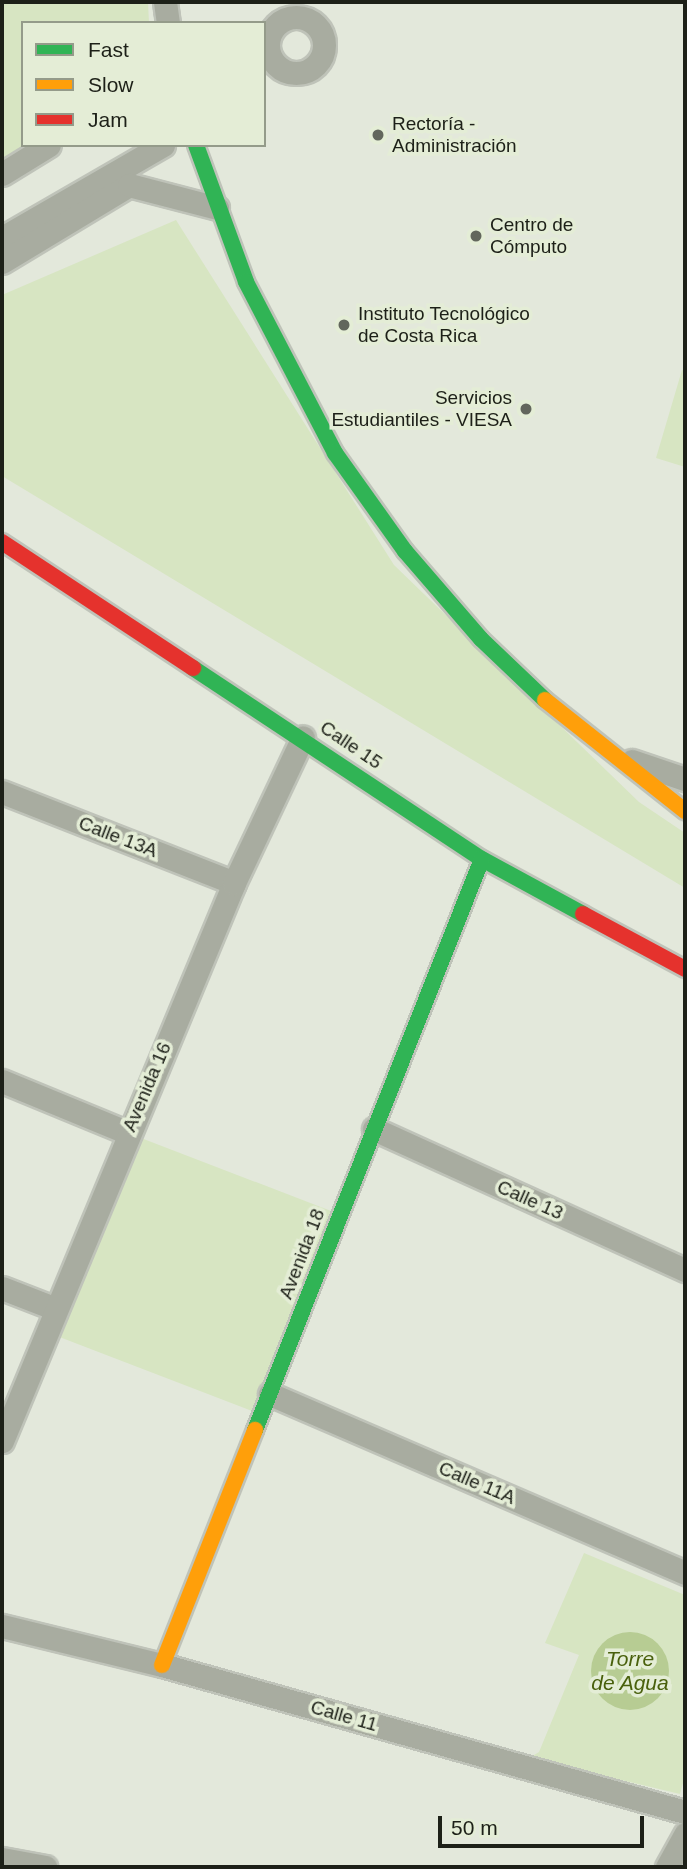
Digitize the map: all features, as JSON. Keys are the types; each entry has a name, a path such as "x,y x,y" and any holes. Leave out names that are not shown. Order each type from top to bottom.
{"street":[{"path":"165,2 169,21"},
{"path":"2,174 46,147"},
{"path":"2,238 160,147"},
{"path":"197,147 246,282 335,453 397,540 481,639 543,699 685,811"},
{"path":"2,262 129,186 217,208"},
{"name":"Calle 15","path":"2,542 303,737 482,859 685,969"},
{"name":"Avenida 16","path":"2,1441 234,883 303,737"},
{"path":"614,755 685,779"},
{"name":"Calle 13A","path":"2,792 234,883"},
{"name":"Avenida 18","path":"162,1665 482,859"},
{"path":"2,1081 128,1133"},
{"name":"Calle 13","path":"374,1129 685,1270"},
{"path":"2,1288 57,1309"},
{"name":"Calle 11A","path":"270,1394 685,1573"},
{"name":"Calle 11","path":"2,1626 162,1665 685,1812"},
{"path":"667,1867 685,1834"},
{"path":"2,1859 46,1867"}],"shaded area":[{"path":"2,2 148,2 149,21 21,21 21,147 40,147 2,177"},
{"path":"176,220 394,565 639,802 685,833 685,888 2,476 2,295"},
{"path":"682,370 685,371 685,467 656,458"},
{"path":"128,1133 341,1215 264,1415 51,1334"},
{"path":"584,1553 685,1595 685,1776 680,1794 529,1758 539,1752 579,1655 545,1643"}],"water":[{"name":"Torre de Agua","path":"630,1632 645,1635 658,1643 666,1656 669,1671 666,1686 658,1699 645,1707 630,1710 615,1707 602,1699 594,1686 591,1671 594,1656 602,1643 615,1635"}],"traffic: fast":[{"path":"197,147 246,282 335,453 405,551 481,639 545,700"},
{"path":"193,668 482,859 583,914"},
{"path":"255,1430 482,859"}],"traffic: slow":[{"path":"545,700 685,811"},
{"path":"162,1665 255,1430"}],"traffic: jam":[{"path":"2,542 193,668"},
{"path":"583,914 685,969"}],"place":[{"name":"Rectoría - Administración","path":"378,135"},
{"name":"Centro de Cómputo","path":"476,236"},
{"name":"Instituto Tecnológico de Costa Rica","path":"344,325"},
{"name":"Servicios Estudiantiles - VIESA","path":"526,409"}]}
